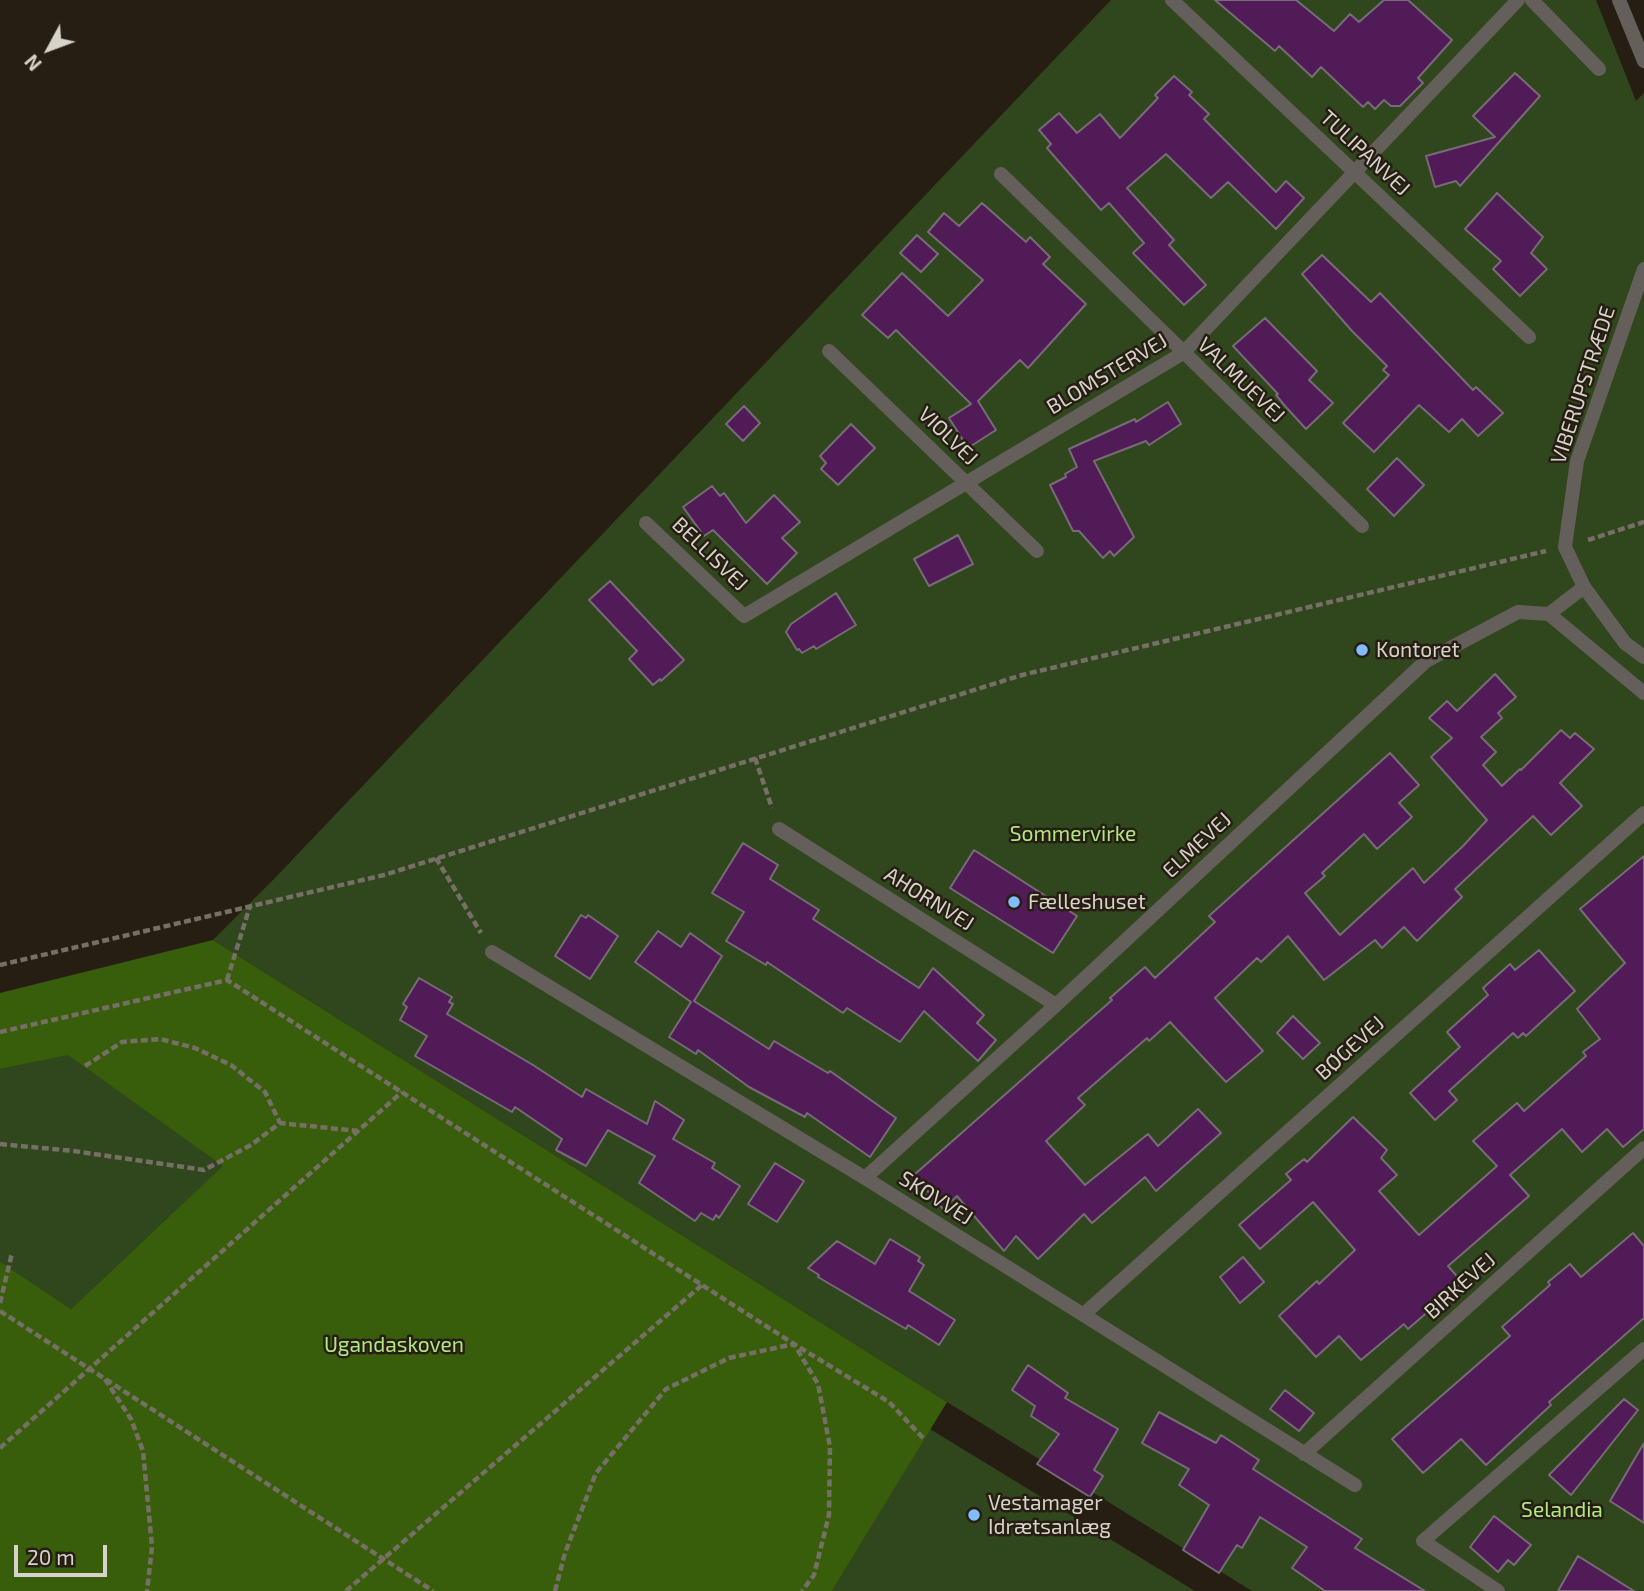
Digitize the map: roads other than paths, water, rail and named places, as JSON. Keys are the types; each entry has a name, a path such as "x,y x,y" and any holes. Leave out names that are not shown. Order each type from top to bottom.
{"street":[{"name":"TULIPANVEJ","path":"1172,0 1529,337"},
{"name":"BLOMSTERVEJ","path":"744,616 1183,353 1518,0"},
{"path":"1531,0 1599,69"},
{"path":"1619,0 1644,61"},
{"name":"VALMUEVEJ","path":"1001,174 1362,526"},
{"name":"VIBERUPSTRÆDE","path":"1584,587 1565,547 1577,461 1644,269"},
{"name":"VIOLVEJ","path":"829,351 1037,551"},
{"name":"BELLISVEJ","path":"646,523 744,616"},
{"path":"1644,657 1625,643 1584,587 1549,614 1644,693"},
{"name":"ELMEVEJ","path":"865,1178 1426,661 1518,612 1549,614"},
{"name":"BØGEVEJ","path":"1084,1314 1644,813"},
{"name":"AHORNVEJ","path":"779,829 1056,1004"},
{"name":"SKOVVEJ","path":"492,952 865,1178 1355,1485"},
{"name":"BIRKEVEJ","path":"1304,1454 1644,1148"},
{"path":"1498,1591 1423,1541 1641,1355"}],"place":[{"name":"Kontoret","path":"1362,650"},
{"name":"Fælleshuset","path":"1014,902"},
{"name":"Vestamager Idrætsanlæg","path":"974,1515"}],"park label":[{"name":"Sommervirke","path":"1073,834"},
{"name":"Ugandaskoven","path":"394,1345"},
{"name":"Selandia","path":"1562,1510"}]}
